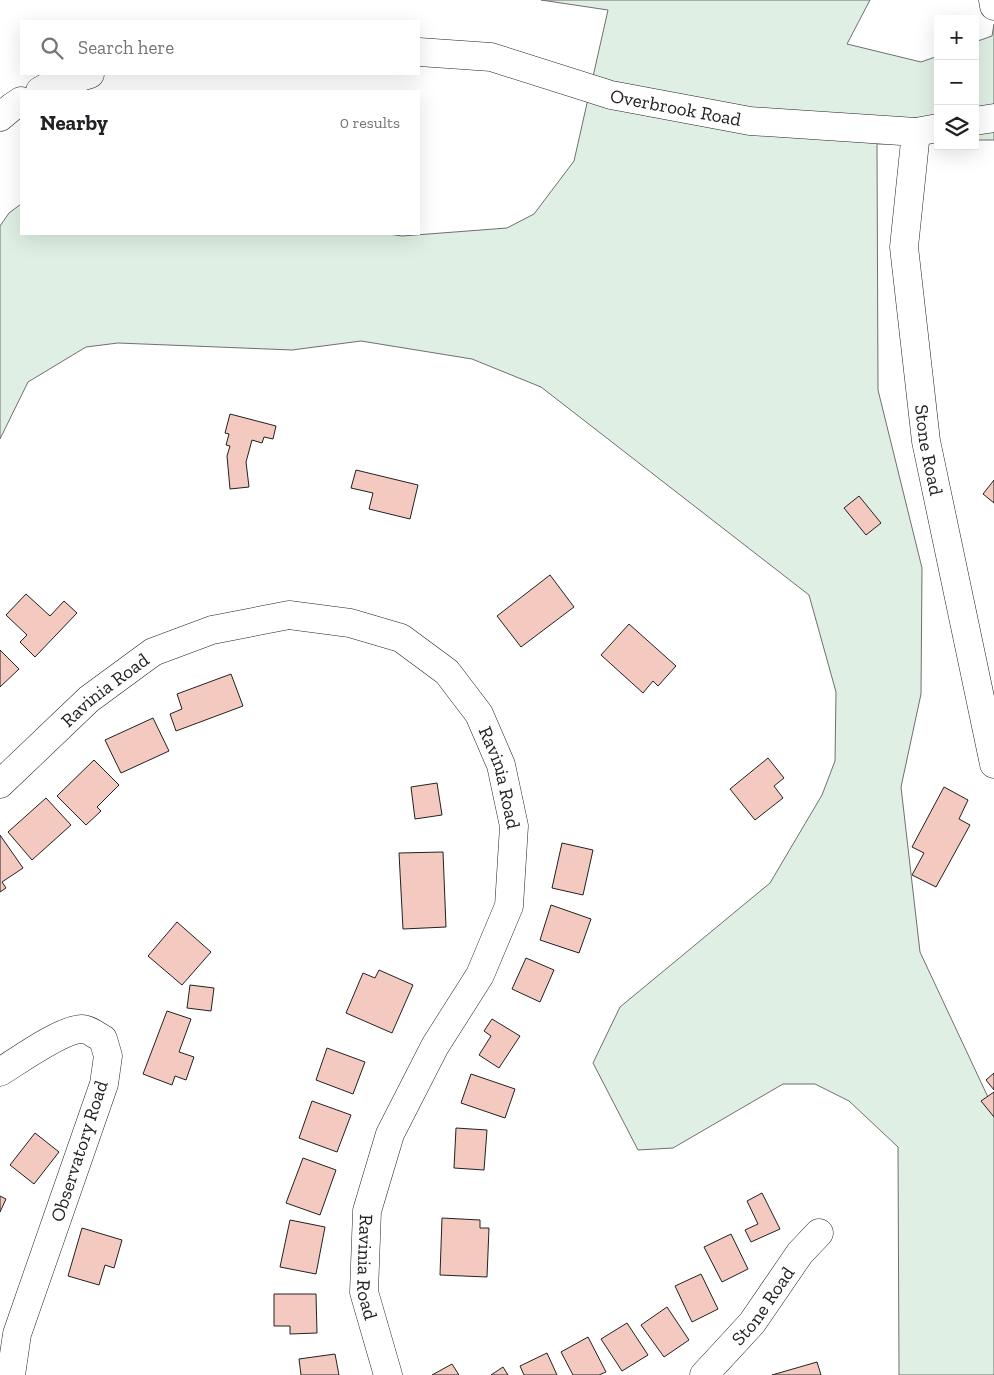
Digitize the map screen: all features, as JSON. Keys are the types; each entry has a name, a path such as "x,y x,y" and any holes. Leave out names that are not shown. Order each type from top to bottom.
{"street":[{"path":"993,0 994,6"},
{"name":"Overbrook Road","path":"420,52 491,57 611,95 750,121 927,130"},
{"path":"42,90 87,75"},
{"path":"0,118 20,102"},
{"path":"979,120 994,118"},
{"name":"Stone Road","path":"927,130 904,247 926,441 994,764"},
{"name":"Ravinia Road","path":"0,784 89,700 153,652 212,630 289,616 350,622 401,638 447,672 479,714 501,765 514,826 509,906 480,976 435,1046 390,1134 367,1211 364,1292 388,1375"},
{"name":"Observatory Road","path":"0,1072 30,1052 68,1032 84,1029 103,1039 108,1056 104,1084 17,1334 11,1375"},
{"name":"Stone Road","path":"704,1375 752,1323 800,1253 819,1233"}],"green space":[{"path":"541,0 870,0 847,44 921,62 934,57 934,142 877,144 878,390 922,568 921,694 901,787 920,952 994,1110 994,1375 899,1375 898,1147 849,1101 815,1084 783,1084 673,1148 638,1150 593,1063 620,1007 770,883 822,795 835,761 836,692 809,595 541,387 472,359 361,341 292,350 118,343 86,347 28,382 0,439 0,226 9,213 20,205 20,235 420,235 507,228 534,214 574,161 608,10"},
{"path":"994,24 994,140 979,140 979,41 992,36"}],"building":[{"path":"230,414 276,426 273,439 264,437 262,443 252,440 246,462 249,487 230,489 227,456 230,446 226,445 229,434 225,433"},
{"path":"356,470 418,485 410,519 369,509 373,493 351,488"},
{"path":"994,480 994,503 983,494"},
{"path":"859,496 881,523 866,535 844,508"},
{"path":"550,575 574,607 521,647 497,616"},
{"path":"26,594 50,616 64,601 77,613 35,657 20,642 27,635 6,615"},
{"path":"629,624 676,666 658,686 653,681 643,693 601,655"},
{"path":"0,650 19,669 0,687"},
{"path":"231,674 243,706 176,731 170,714 182,709 177,694"},
{"path":"153,718 169,751 121,773 105,740"},
{"path":"768,758 784,778 774,786 783,798 755,820 730,789"},
{"path":"94,760 119,785 97,807 101,811 86,825 57,796"},
{"path":"437,783 442,815 415,819 411,787"},
{"path":"944,787 968,800 959,819 970,825 936,887 912,875 924,853 912,847"},
{"path":"46,798 71,825 32,860 8,832"},
{"path":"0,835 23,868 2,882 6,888 0,892"},
{"path":"562,843 593,850 583,895 552,888"},
{"path":"443,852 446,927 403,929 399,853"},
{"path":"551,905 591,919 579,953 540,940"},
{"path":"177,922 211,952 182,985 148,956"},
{"path":"526,958 554,970 540,1002 512,989"},
{"path":"379,970 413,985 392,1033 346,1013 363,973 375,978"},
{"path":"190,985 214,988 211,1011 187,1008"},
{"path":"167,1011 191,1019 179,1052 194,1057 186,1080 175,1076 172,1085 143,1074"},
{"path":"492,1019 520,1036 499,1068 479,1055 491,1036 484,1031"},
{"path":"327,1048 365,1062 353,1094 316,1080"},
{"path":"994,1073 994,1090 986,1080"},
{"path":"471,1074 515,1089 505,1118 461,1103"},
{"path":"994,1092 994,1117 981,1101"},
{"path":"312,1101 351,1115 337,1152 299,1138"},
{"path":"456,1128 487,1130 484,1170 454,1168"},
{"path":"35,1133 59,1152 34,1184 10,1165"},
{"path":"303,1158 336,1170 320,1215 286,1203"},
{"path":"762,1193 780,1229 751,1242 745,1230 758,1224 747,1201"},
{"path":"0,1196 6,1199 0,1212"},
{"path":"442,1218 480,1220 480,1228 489,1228 487,1277 440,1275"},
{"path":"290,1220 325,1227 316,1274 280,1267"},
{"path":"82,1228 122,1240 114,1268 105,1265 99,1285 68,1276"},
{"path":"731,1234 748,1269 722,1282 704,1247"},
{"path":"701,1274 718,1309 692,1322 675,1286"},
{"path":"274,1294 316,1294 317,1333 290,1334 290,1326 274,1326"},
{"path":"667,1307 689,1340 664,1357 641,1325"},
{"path":"627,1323 648,1355 622,1371 601,1339"},
{"path":"588,1337 606,1372 599,1375 573,1375 561,1352"},
{"path":"547,1353 557,1375 524,1375 520,1366"},
{"path":"335,1354 339,1375 301,1375 299,1359"},
{"path":"817,1362 821,1375 772,1375"},
{"path":"452,1364 459,1375 432,1375"},
{"path":"503,1367 508,1375 491,1375"}]}
